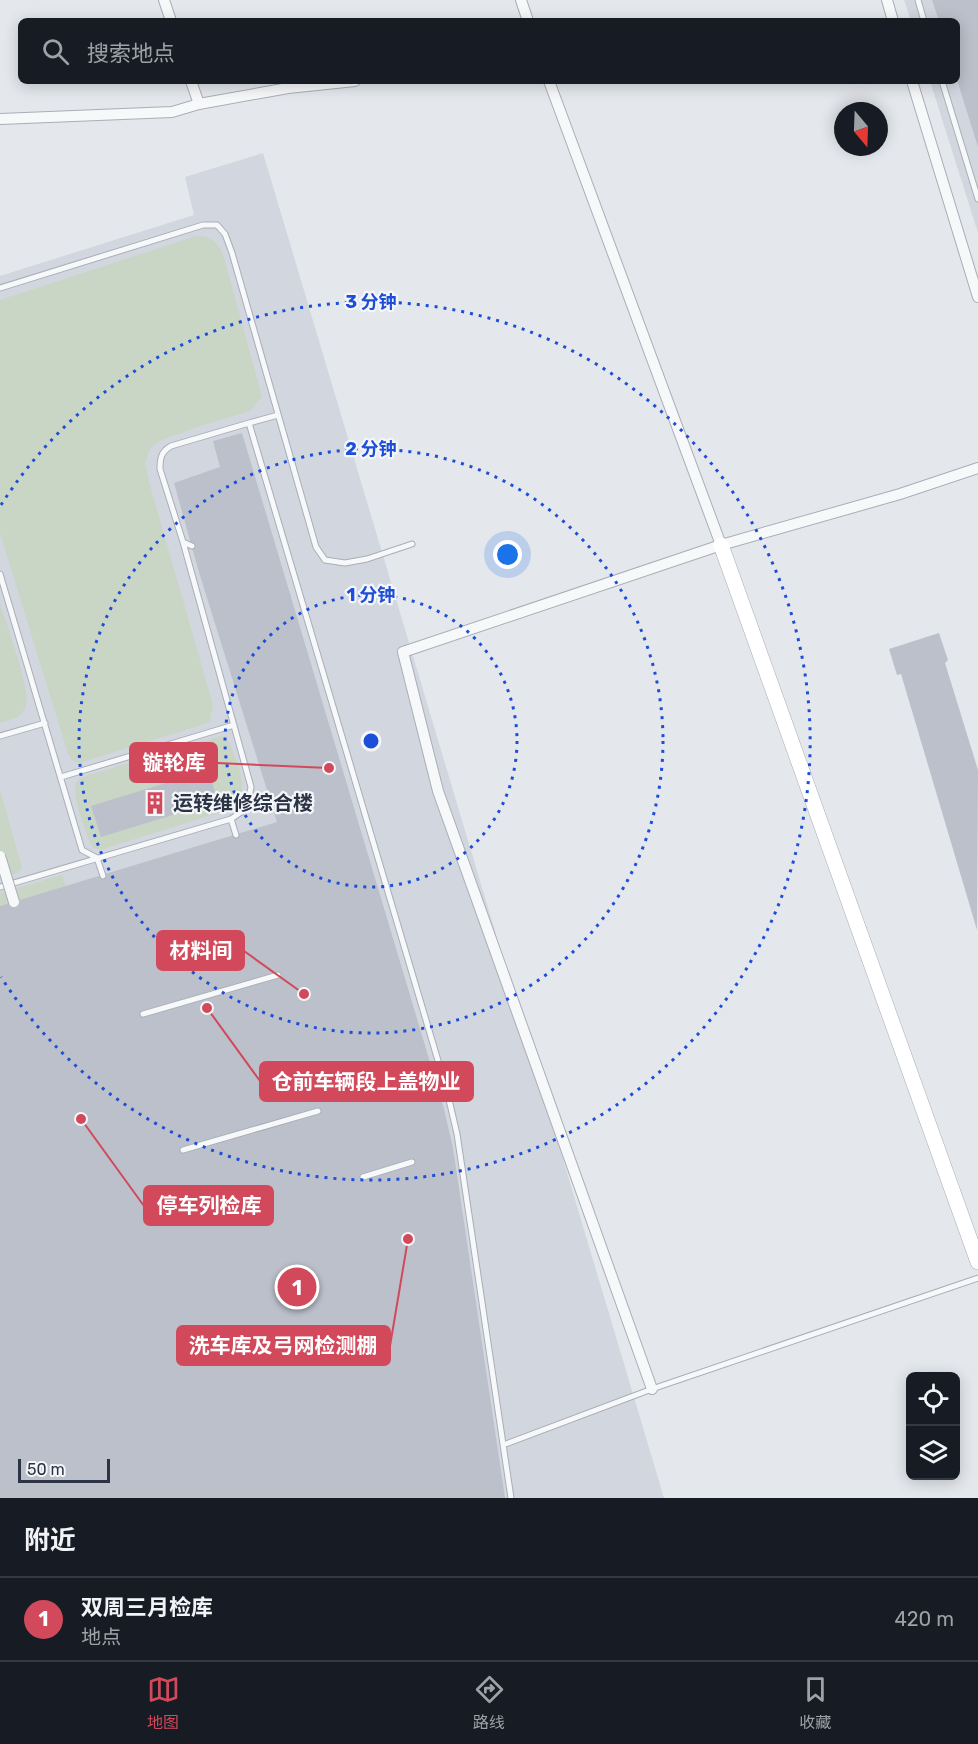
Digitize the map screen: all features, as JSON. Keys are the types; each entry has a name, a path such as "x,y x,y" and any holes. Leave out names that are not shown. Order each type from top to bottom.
{"street":[{"path":"164,0 170,18"},
{"path":"521,0 527,18"},
{"path":"887,0 892,18"},
{"path":"192,84 199,104"},
{"path":"0,119 172,112 199,104 288,88 326,84"},
{"path":"550,84 721,545 978,1262"},
{"path":"913,84 978,297"},
{"path":"652,1389 438,790 402,651 721,545 900,494 978,468"},
{"path":"0,856 14,902"}],"lane":[{"path":"918,0 923,18"},
{"path":"943,84 978,199"},
{"path":"0,288 203,225 217,225 225,234 232,253 316,547 325,560 345,563 367,559 412,544"},
{"path":"0,887 231,819 247,808 251,787 183,542 160,470 160,460 163,451 171,446 278,415"},
{"path":"249,423 447,1091 457,1134 511,1498"},
{"path":"183,542 192,546"},
{"path":"0,574 82,850 97,858 103,876"},
{"path":"0,736 45,723"},
{"path":"61,777 234,725"},
{"path":"231,819 236,835"},
{"path":"143,1014 278,975"},
{"path":"183,1150 318,1111"},
{"path":"363,1176 412,1162"},
{"path":"503,1445 652,1389 978,1278"}],"shaded area":[{"path":"904,0 978,0 978,233 931,84 960,84 960,18 910,18"},
{"path":"263,153 664,1498 0,1498 0,276 194,215 185,177"}],"green space":[{"path":"196,236 212,240 223,254 262,397 250,411 157,442 150,449 145,463 213,705 210,722 79,763 73,761 68,754 0,533 0,300"},
{"path":"0,603 22,671 27,698 22,713 16,718 0,723"},
{"path":"221,736 227,739 241,775 242,794 234,808 100,850 93,848 76,797 75,789 79,779"},
{"path":"0,789 22,868 19,872 0,880"},
{"path":"62,875 66,887 0,906 0,893"}],"building":[{"path":"932,0 978,0 978,147 958,84 960,18 938,18"},
{"path":"242,433 444,1109 453,1148 505,1498 0,1498 0,906 277,822 198,569 174,483 220,467 213,441"},
{"path":"939,633 948,660 945,663 978,770 977,930 901,674 897,675 889,649"},
{"name":"运转维修综合楼","path":"208,770 218,801 101,837 91,806"}],"place":[{"name":"镟轮库","path":"329,768"},
{"name":"运转维修综合楼","path":"155,803"},
{"name":"材料间","path":"304,994"},
{"name":"仓前车辆段上盖物业","path":"207,1008"},
{"name":"停车列检库","path":"81,1119"},
{"name":"洗车库及弓网检测棚","path":"408,1239"},
{"name":"双周三月检库","path":"297,1287"}]}
